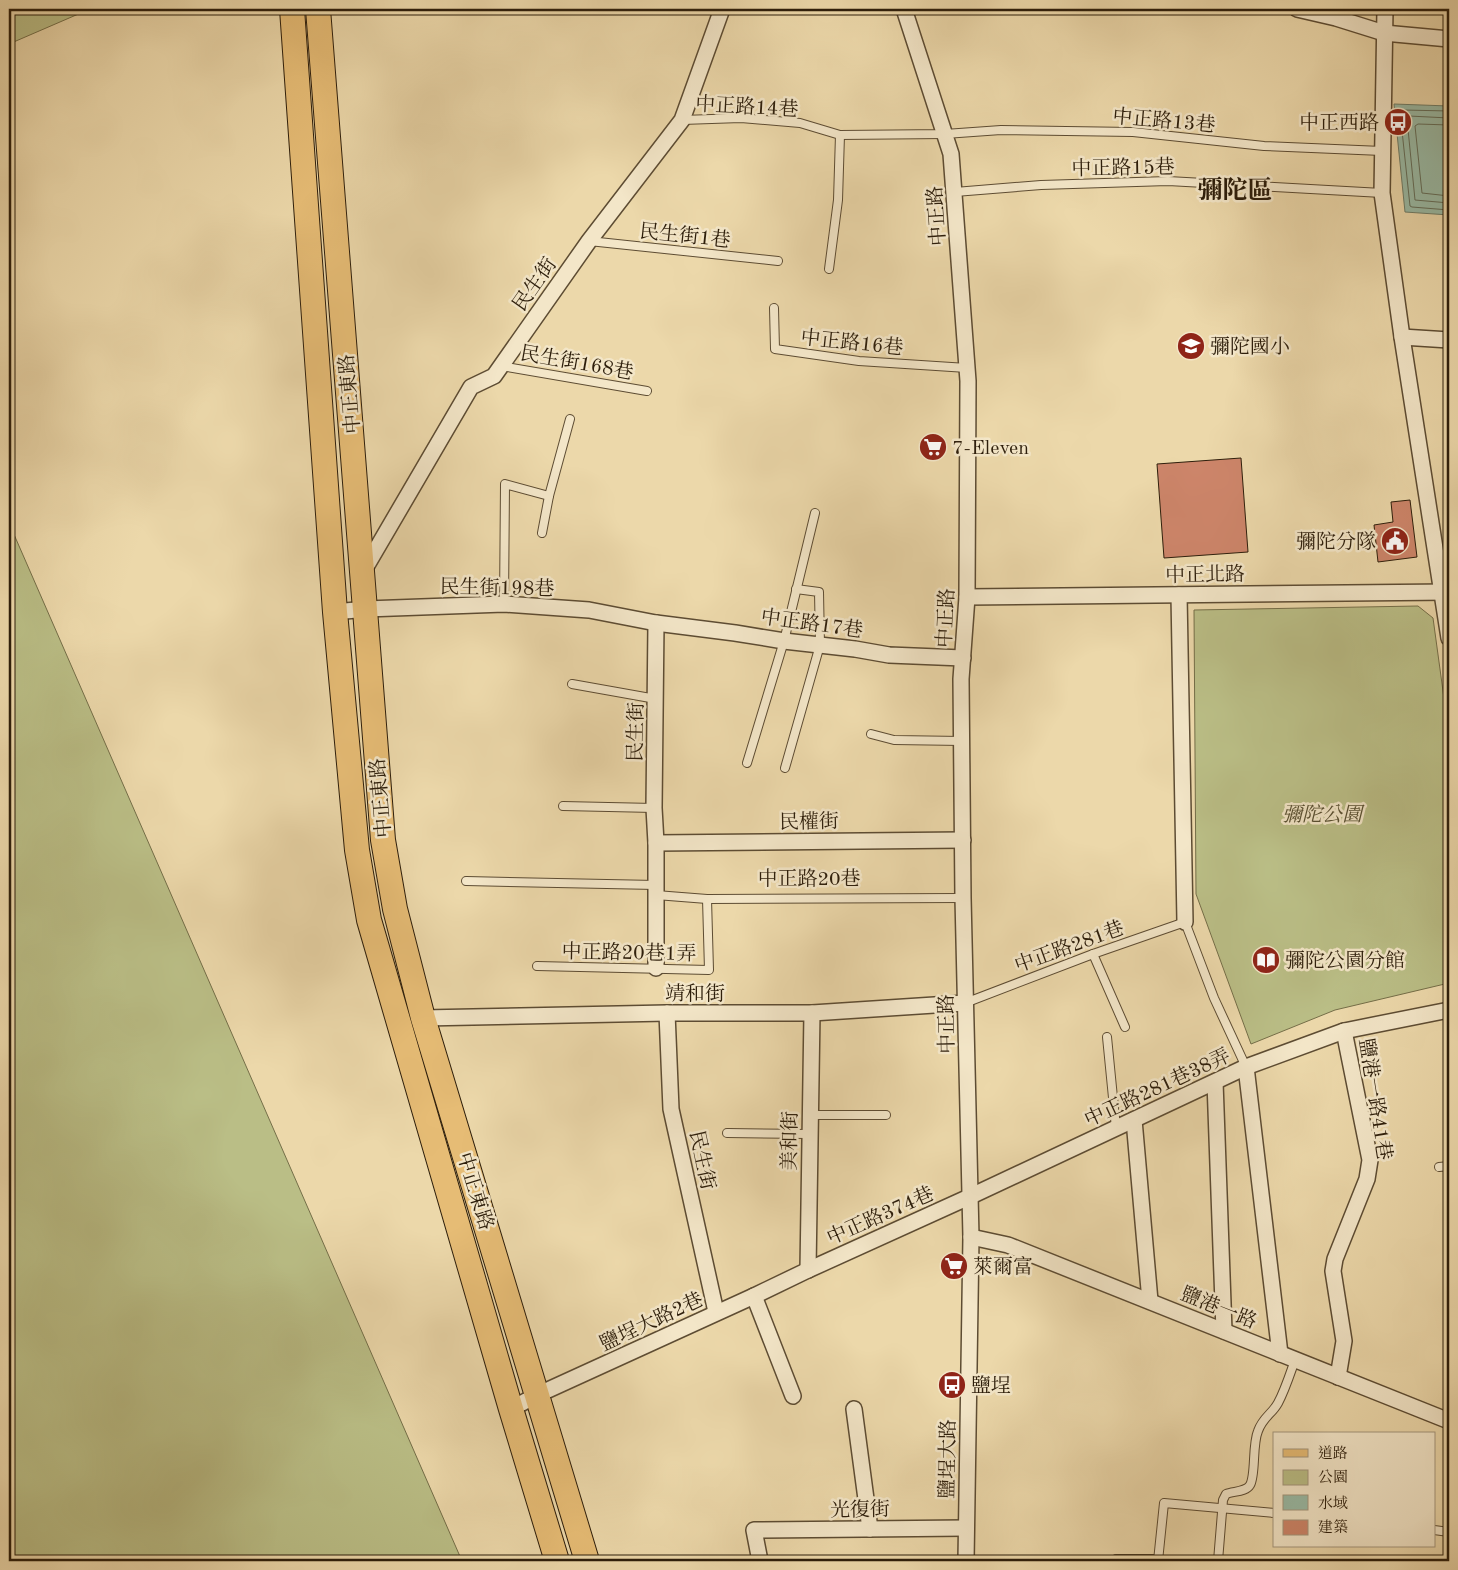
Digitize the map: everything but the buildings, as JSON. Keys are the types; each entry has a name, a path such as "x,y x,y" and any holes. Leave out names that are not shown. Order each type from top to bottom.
{"main road":[{"name":"中正東路","path":"292,9 335,612 357,850 369,920 557,1561"},
{"name":"中正東路","path":"318,9 383,840 395,909 424,1018 587,1561"}],"street":[{"name":"民生街","path":"363,572 471,387 494,376 589,241 682,120 722,9"},
{"name":"中正路","path":"904,9 951,154 968,368 967,597 963,658 962,741 963,898 971,1237"},
{"path":"1297,9 1336,18 1384,33 1449,39"},
{"path":"1385,9 1382,193 1402,337 1446,592 1449,638"},
{"path":"1402,337 1449,340"},
{"name":"中正北路","path":"967,597 1446,592"},
{"path":"1179,595 1185,922"},
{"name":"民生街198巷","path":"335,612 366,609 504,604 589,610 656,623"},
{"name":"民生街","path":"656,623 654,808 656,843"},
{"name":"中正路17巷","path":"656,623 889,655 963,658"},
{"name":"民權街","path":"656,843 964,840"},
{"path":"656,843 656,968"},
{"name":"靖和街","path":"424,1018 666,1013 812,1013 965,1003"},
{"path":"1280,1354 1246,1067 1344,1031 1449,1010"},
{"name":"民生街","path":"666,1013 671,1109 716,1312"},
{"name":"美和街","path":"808,1270 812,1013"},
{"name":"鹽港一路41巷","path":"1338,1377 1344,1341 1333,1271 1335,1259 1367,1179 1370,1160 1344,1031"},
{"name":"中正路281巷38弄","path":"969,1197 1246,1067"},
{"path":"1215,1082 1224,1331"},
{"path":"1134,1120 1150,1301"},
{"name":"中正路374巷","path":"808,1270 969,1197"},
{"name":"鹽港一路","path":"971,1237 1008,1244 1449,1421"},
{"name":"鹽埕大路","path":"966,1561 971,1237"},
{"name":"鹽埕大路2巷","path":"511,1409 808,1270"},
{"path":"754,1296 794,1396"},
{"path":"854,1410 870,1529"},
{"name":"光復街","path":"760,1561 754,1530 966,1528"}],"lane":[{"name":"中正路14巷","path":"682,120 741,118 800,123 840,135 944,134"},
{"name":"中正路13巷","path":"944,134 1001,130 1133,132 1264,146 1382,151"},
{"path":"829,269 838,200 840,135"},
{"name":"中正路15巷","path":"955,192 1041,185 1168,181 1382,193"},
{"name":"民生街1巷","path":"589,241 778,262"},
{"name":"中正路16巷","path":"774,308 775,350 859,361 968,368"},
{"name":"民生街168巷","path":"501,366 647,391"},
{"path":"542,532 570,419"},
{"path":"504,604 505,484 550,496"},
{"path":"747,763 784,641 815,513"},
{"path":"785,768 820,645 819,592 796,589"},
{"path":"572,684 656,698"},
{"path":"871,734 894,740 962,741"},
{"path":"563,806 654,808"},
{"name":"中正路20巷","path":"466,881 656,890 707,899 963,898"},
{"name":"中正路20巷1弄","path":"537,966 709,970 707,899"},
{"name":"中正路281巷","path":"965,1003 1185,922"},
{"name":"中正路281巷38弄","path":"1185,922 1214,998 1246,1067"},
{"path":"1094,954 1125,1027"},
{"path":"1107,1037 1116,1128"},
{"path":"810,1115 886,1115"},
{"path":"727,1133 809,1134"},
{"path":"1439,1167 1449,1166"},
{"path":"1218,1561 1222,1508 1226,1494 1244,1490 1250,1486 1257,1433 1263,1420 1278,1404 1296,1360"},
{"path":"1114,1561 1116,1559 1158,1560 1164,1503 1273,1514"},
{"path":"1436,1530 1449,1532"}],"green space":[{"path":"9,9 90,9 9,44"},
{"path":"9,523 462,1561 9,1561"},
{"name":"彌陀公園","path":"1418,606 1433,618 1449,735 1449,983 1335,1010 1251,1044 1196,894 1194,610"}],"water":[{"path":"1427,9 1449,9 1449,13 1426,14"},
{"path":"1394,104 1449,106 1449,215 1405,212"}],"place":[{"name":"中正西路","path":"1398,122"},
{"name":"彌陀國小","path":"1191,346"},
{"name":"7-Eleven","path":"933,447"},
{"name":"彌陀分隊","path":"1395,541"},
{"name":"彌陀公園分館","path":"1266,960"},
{"name":"萊爾富","path":"954,1266"},
{"name":"鹽埕","path":"952,1385"}],"district":[{"name":"彌陀區","path":"1235,189"}]}
